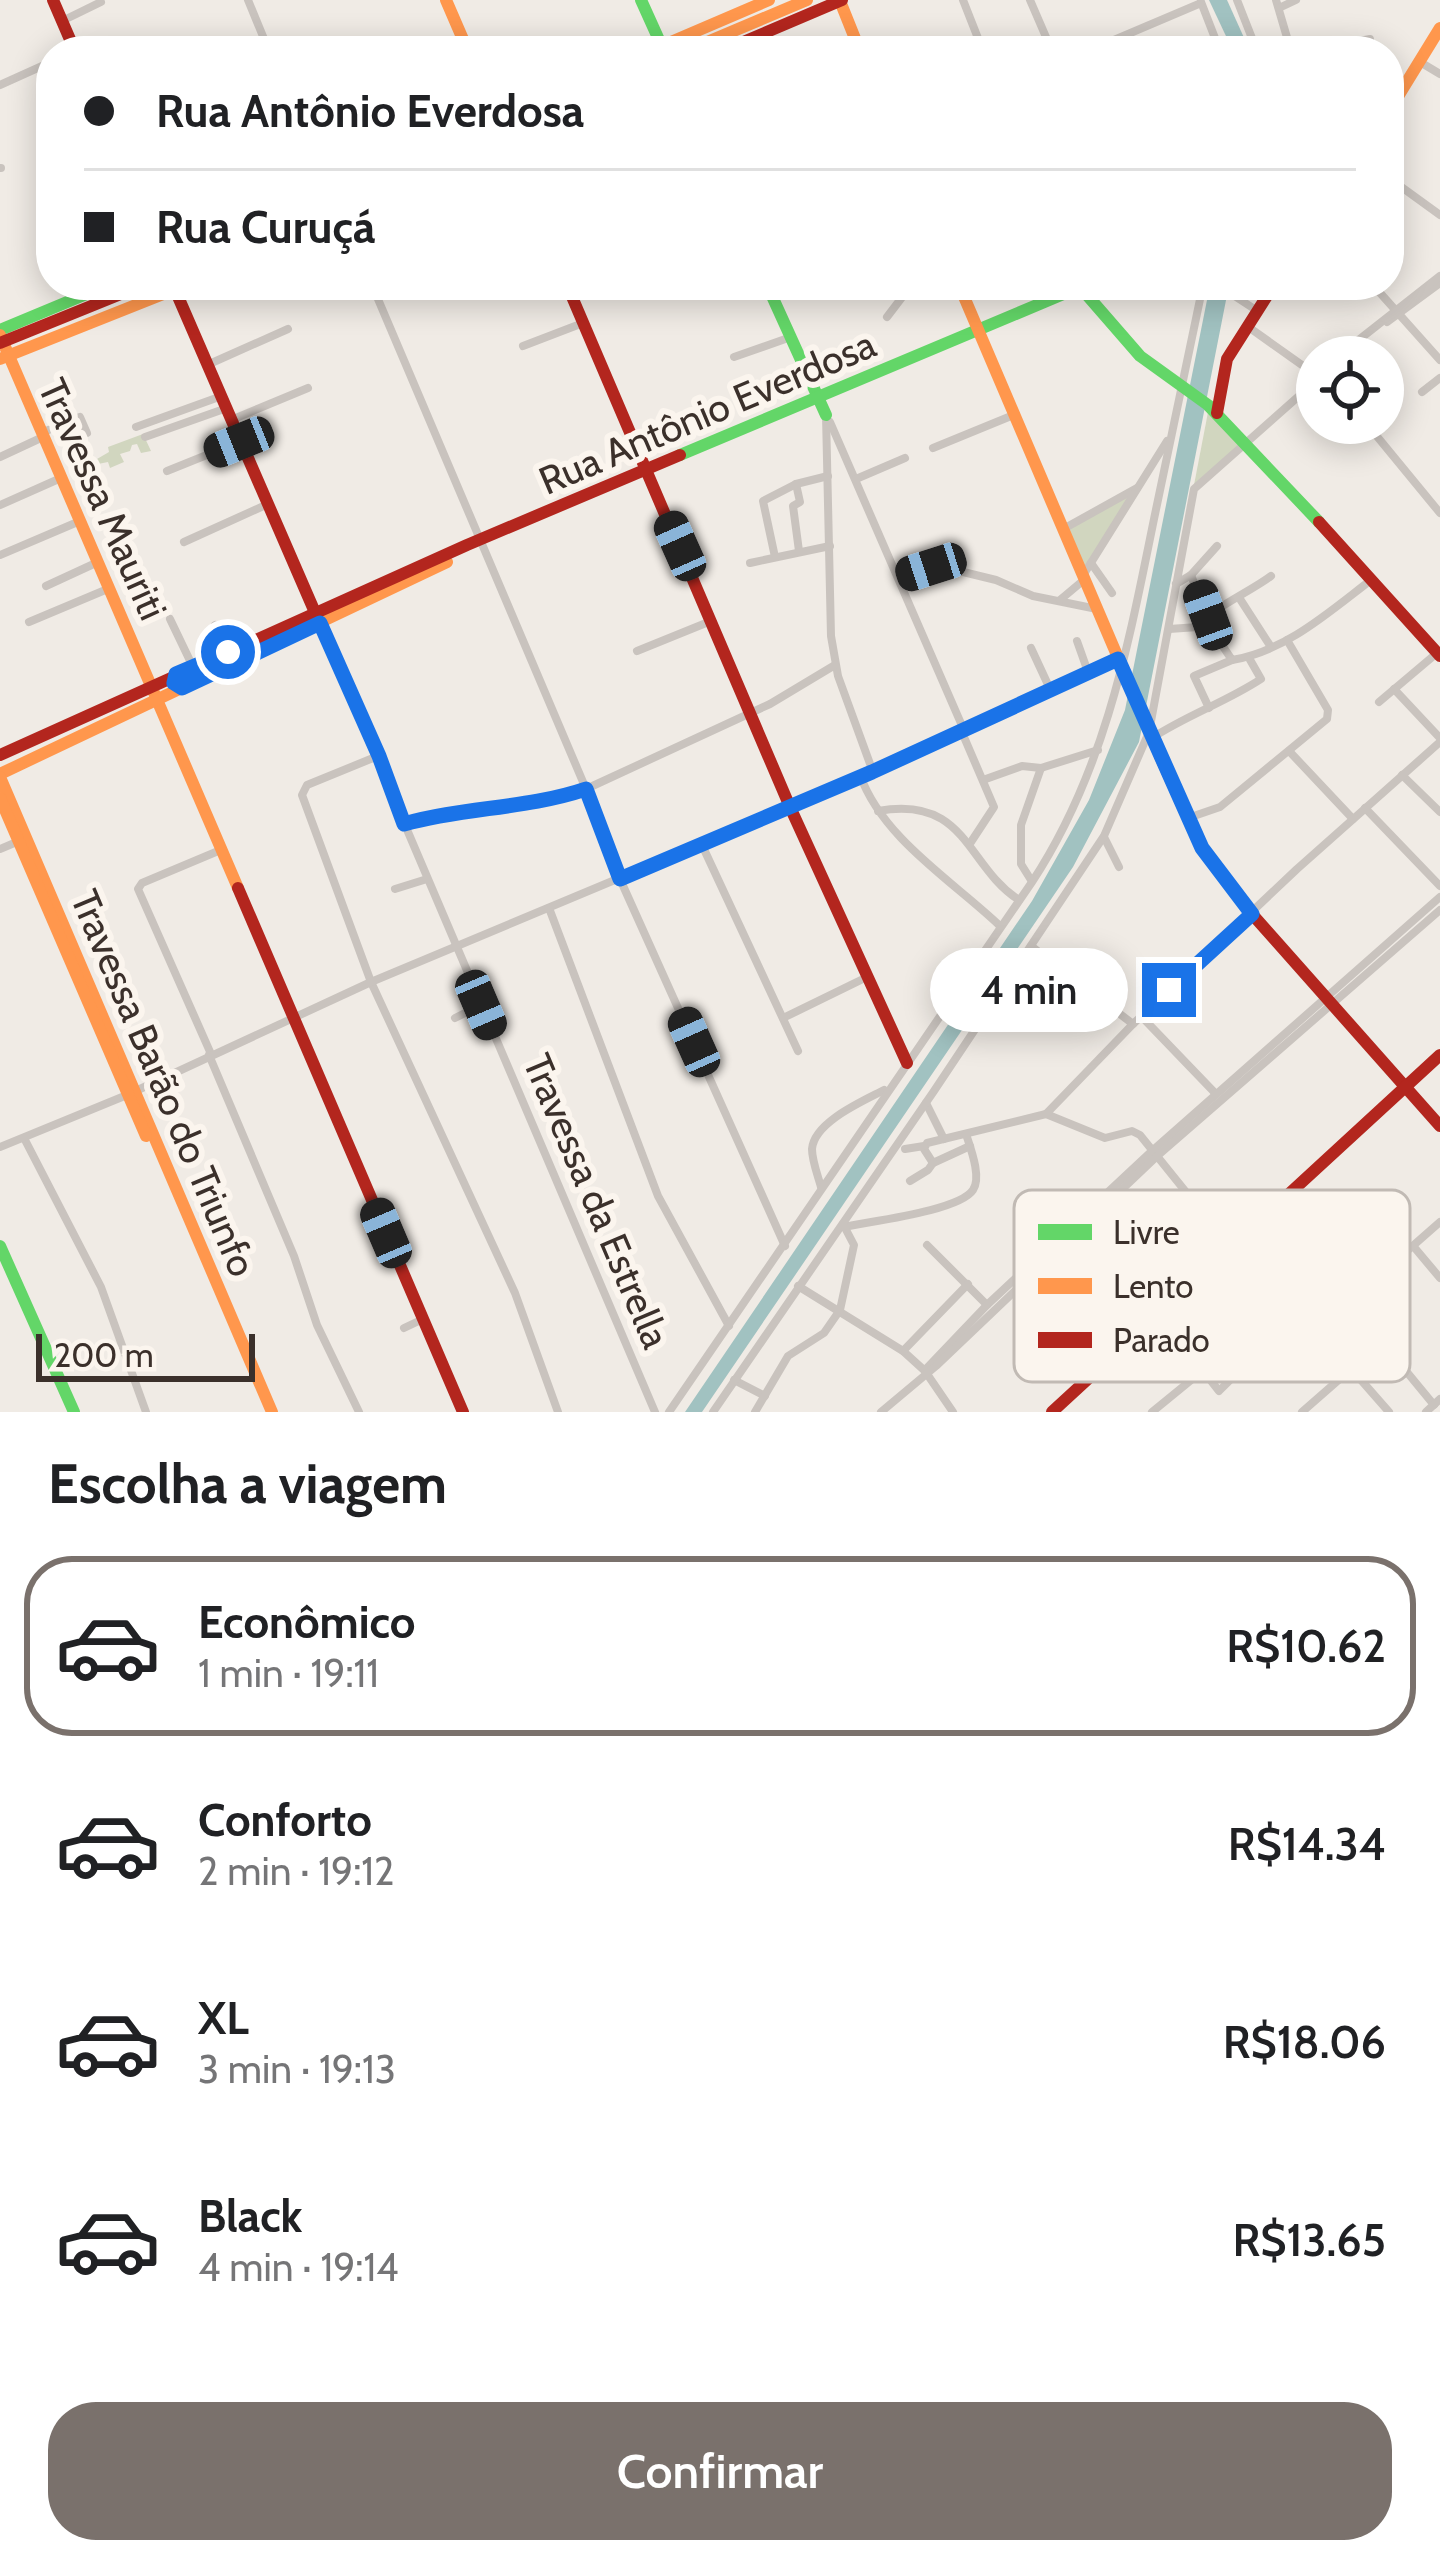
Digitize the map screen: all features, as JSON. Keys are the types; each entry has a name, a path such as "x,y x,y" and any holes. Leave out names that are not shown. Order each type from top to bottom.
{"street":[{"path":"53,0 68,36"},
{"path":"248,0 263,36"},
{"path":"446,0 462,36"},
{"path":"641,0 653,36"},
{"path":"689,36 769,0"},
{"path":"722,36 807,0"},
{"path":"962,0 977,36"},
{"path":"1030,0 1046,36"},
{"path":"1237,0 1251,36"},
{"path":"1289,36 1277,4 1296,0"},
{"path":"758,36 841,1 854,36"},
{"path":"1131,36 1200,1 1214,36"},
{"path":"62,21 101,2"},
{"path":"1404,87 1440,28"},
{"path":"1420,62 1440,74"},
{"path":"0,86 36,69"},
{"path":"1404,189 1440,215"},
{"path":"1366,336 1440,279"},
{"path":"2,344 81,300"},
{"path":"2,344 107,300"},
{"path":"2,344 138,300"},
{"name":"Travessa da Estrella","path":"183,300 224,409 379,756 427,879 656,1412"},
{"path":"379,300 484,541 620,879 785,1246"},
{"path":"574,300 790,808 907,1063"},
{"path":"774,300 900,577 983,780 994,811 970,842"},
{"path":"887,317 900,300"},
{"path":"966,300 1202,848 1252,914 1440,1126"},
{"name":"Rua Antônio Everdosa","path":"0,776 484,541 1049,300"},
{"path":"1092,300 1120,338 1212,409 1244,440 1438,655 1378,702"},
{"path":"669,1412 1057,844 1100,750 1122,669 1200,300"},
{"path":"1241,300 1256,310"},
{"path":"1212,409 1221,376 1263,300"},
{"path":"1386,300 1440,361"},
{"path":"523,346 584,323"},
{"path":"1247,326 1296,361"},
{"path":"206,365 288,329"},
{"path":"734,357 790,337"},
{"name":"Travessa Mauriti","path":"2,344 160,699 464,1412"},
{"path":"1422,392 1440,378"},
{"path":"136,428 308,388"},
{"path":"713,1412 1104,836 1149,732 1194,489 1296,394"},
{"path":"145,437 224,409"},
{"path":"933,448 1016,414"},
{"path":"826,415 831,637 835,665 872,772"},
{"path":"0,457 80,417 87,433"},
{"path":"1059,601 1086,572 1171,434"},
{"path":"167,471 239,442"},
{"path":"1383,444 1440,513"},
{"path":"856,479 905,458"},
{"path":"775,557 763,500 828,476"},
{"path":"0,505 61,478"},
{"path":"796,484 800,502 793,506 799,551"},
{"path":"1065,528 1138,487"},
{"path":"184,542 268,504"},
{"path":"0,555 80,520"},
{"path":"1175,585 1217,546"},
{"path":"750,563 830,547"},
{"path":"46,586 98,562"},
{"path":"900,577 931,567 955,570 1034,596 1096,608"},
{"path":"1086,572 1112,592"},
{"path":"1191,575 1213,634 1232,660"},
{"path":"1198,627 1208,615 1271,576"},
{"path":"1210,708 1194,676 1286,640 1371,580"},
{"path":"29,622 110,588"},
{"path":"1240,599 1271,647"},
{"name":"Rua Antônio Everdosa","path":"0,755 176,674 318,618"},
{"path":"170,619 193,668"},
{"path":"637,651 712,620"},
{"path":"215,625 228,652"},
{"path":"1168,629 1198,627 1213,634"},
{"path":"1188,818 1220,806 1324,723 1328,710 1286,640"},
{"path":"1077,641 1088,672"},
{"path":"1031,648 1050,689"},
{"path":"1149,732 1210,708 1261,679 1249,658"},
{"path":"404,824 586,789 749,713 835,665"},
{"path":"0,1147 131,1093 371,982 790,808 1088,672 1122,669"},
{"path":"176,674 174,683 182,688"},
{"path":"1255,683 1261,693"},
{"path":"905,1149 1046,1114 1141,1016 1440,740 1394,689"},
{"path":"983,780 1022,766 1041,768 1100,750"},
{"path":"1289,751 1353,819"},
{"path":"379,756 307,785 301,792 371,982 515,1293 558,1412"},
{"path":"1032,882 1021,864 1021,825 1041,768"},
{"path":"860,775 878,811 1000,926"},
{"path":"1402,775 1440,812"},
{"name":"Travessa Barão do Triunfo","path":"0,776 59,925 269,1412"},
{"name":"Travessa Barão do Triunfo","path":"0,798 59,925"},
{"path":"878,811 891,808 931,815 950,824 970,842 1002,888 1019,900"},
{"path":"1365,808 1440,886"},
{"path":"1104,836 1119,867"},
{"path":"0,849 19,841"},
{"path":"702,845 798,1052"},
{"path":"224,848 142,883 138,890 287,1238 317,1324 359,1412"},
{"path":"395,889 427,879"},
{"path":"1114,1190 1440,897"},
{"path":"549,908 658,1196 729,1326"},
{"path":"1117,1190 1216,1094 1440,910"},
{"path":"1031,946 1133,1024"},
{"path":"783,1018 865,978"},
{"path":"455,1018 481,1005"},
{"path":"1141,1016 1216,1094"},
{"path":"1291,1190 1440,1055"},
{"path":"821,1188 814,1143 820,1131 889,1088"},
{"path":"926,1103 944,1138"},
{"path":"855,1107 870,1117"},
{"path":"1046,1114 1105,1138 1132,1131 1140,1135 1186,1190"},
{"path":"844,1225 945,1205 970,1193 976,1179 966,1133"},
{"path":"23,1138 101,1287 146,1412"},
{"path":"924,1146 933,1162"},
{"path":"910,1180 933,1162 970,1146"},
{"path":"1410,1250 1440,1222"},
{"path":"755,1412 788,1356 824,1334 840,1310 854,1245 844,1225"},
{"path":"926,1245 987,1304"},
{"path":"0,1246 74,1412"},
{"path":"1414,1246 1440,1278"},
{"path":"881,1412 1014,1280"},
{"path":"903,1351 968,1284"},
{"path":"799,1286 903,1351 925,1371 953,1412"},
{"path":"925,1371 936,1366 1014,1290"},
{"path":"404,1328 423,1319"},
{"path":"1410,1377 1433,1405"},
{"path":"734,1380 765,1396"},
{"path":"1052,1412 1084,1382"},
{"path":"1152,1412 1189,1382"},
{"path":"1302,1412 1336,1382"},
{"path":"1361,1382 1389,1412"}],"green space":[{"path":"1209,407 1247,441 1194,485"},
{"path":"143,434 151,451 141,453 137,444 132,445 120,454 124,462 110,468 108,462 98,464 108,447"},
{"path":"1136,491 1084,570 1065,531"}],"water":[{"path":"1209,0 1227,0 1243,36 1226,36"},
{"path":"1207,300 1226,300 1139,742 1073,867 702,1412 685,1412 1032,901 1089,800 1125,710"}],"traffic: fast":[{"path":"641,0 657,36"},
{"path":"0,330 72,300"},
{"path":"774,300 826,415"},
{"path":"680,455 1049,300"},
{"path":"1091,300 1140,356 1208,405 1319,522"},
{"path":"0,1246 74,1412"}],"traffic: slow":[{"path":"446,0 462,36"},
{"path":"685,36 769,0"},
{"path":"722,36 807,0"},
{"path":"840,1 854,36"},
{"path":"1404,87 1440,28"},
{"path":"0,359 148,300"},
{"path":"965,300 1160,756"},
{"path":"0,335 238,888"},
{"path":"0,774 447,562"},
{"path":"0,777 272,1412"},
{"path":"0,798 146,1136"}],"traffic: jam":[{"path":"53,0 69,36"},
{"path":"757,36 842,0"},
{"path":"0,343 106,300"},
{"path":"180,300 317,617"},
{"path":"573,300 790,807 907,1063"},
{"path":"1217,413 1227,359 1264,300"},
{"path":"0,755 467,545 680,455"},
{"path":"1319,522 1440,656"},
{"path":"1160,756 1202,849 1252,914 1440,1126"},
{"path":"238,888 463,1412"},
{"path":"1293,1190 1440,1055"},
{"path":"1052,1412 1085,1382"}],"route":[{"path":"228,652 176,674 174,683 182,688 320,623 404,824 586,789 620,879 872,772 1118,659 1202,848 1252,914 1169,990"}]}
